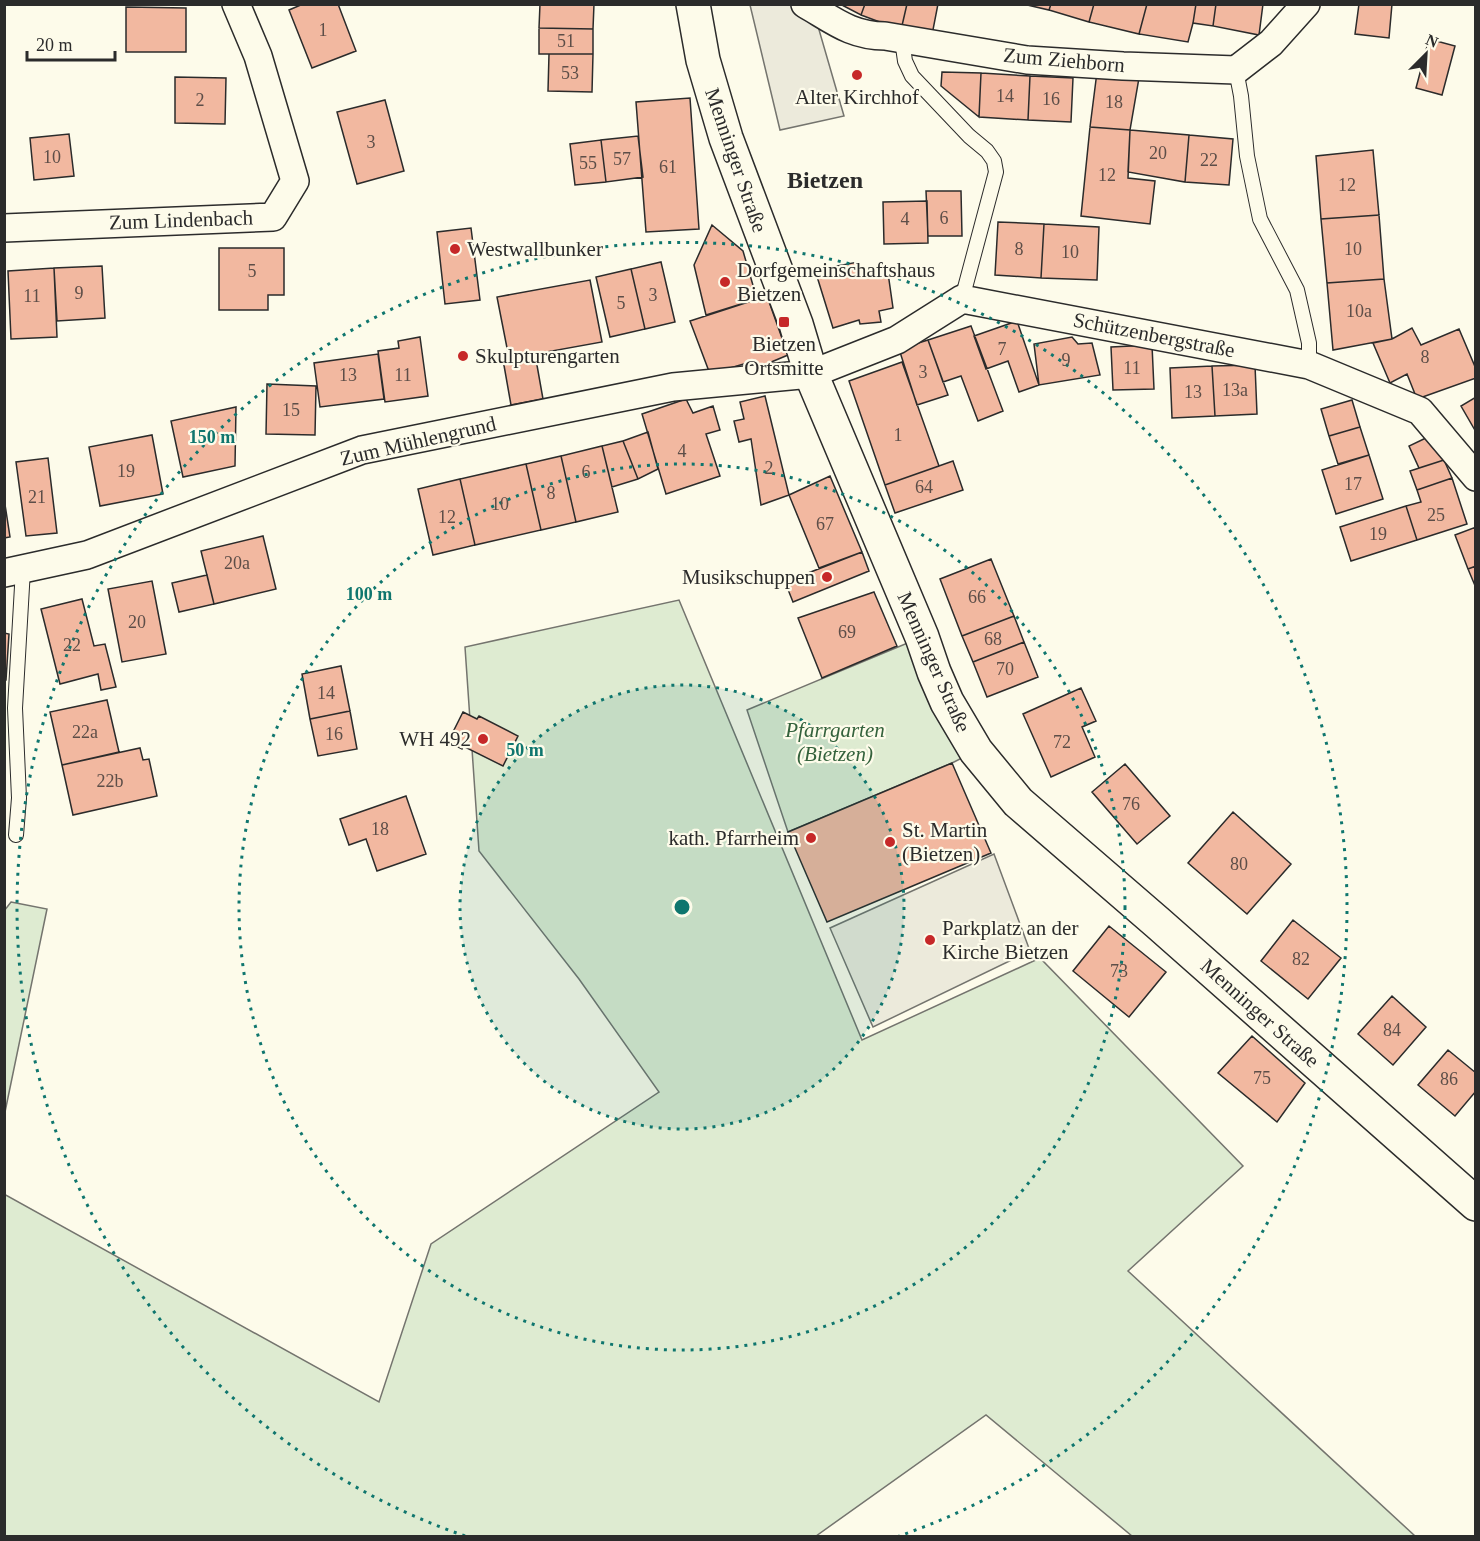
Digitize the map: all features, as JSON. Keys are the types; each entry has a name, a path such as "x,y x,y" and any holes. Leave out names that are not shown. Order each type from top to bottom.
{"street":[{"name":"Zum Lindenbach","path":"4,228 273,217 295,181 258,56 236,4"},
{"name":"Menninger Straße","path":"693,4 703,60 726,138 796,324 811,374 922,637 947,702 976,751 1018,802 1476,1204"},
{"name":"Zum Ziehborn","path":"805,4 845,28 868,36 885,36 1027,60 1236,70"},
{"path":"1236,70 1271,43 1306,4"},
{"path":"811,374 897,340 962,299"},
{"name":"Schützenbergstraße","path":"962,299 1309,364 1420,411 1476,477"},
{"name":"Zum Mühlengrund","path":"14,571 87,555 362,450 674,387 811,374"}],"lane":[{"path":"902,40 906,61 912,75 969,136 987,151 994,161 996,172 962,299"},
{"path":"1236,70 1247,156 1260,219 1297,290 1309,343 1309,364"},
{"path":"14,571 18,798 16,835"}],"green space":[{"path":"679,600 862,1040 1040,958 1243,1166 1128,1271 1415,1536 1132,1536 986,1415 816,1536 5,1536 4,1194 379,1402 431,1244 659,1092 579,979 479,851 465,647"},
{"name":"Pfarrgarten (Bietzen)","path":"922,637 976,751 788,832 747,710"},
{"path":"11,902 47,909 5,1112 4,911"}],"shaded area":[{"path":"750,5 805,5 813,9 844,116 780,130"},
{"name":"Parkplatz an der Kirche Bietzen","path":"994,854 1030,951 873,1027 830,928"}],"building":[{"path":"303,4 338,4 356,51 312,68 289,10"},
{"path":"540,4 594,4 593,29 539,28"},
{"path":"840,4 865,4 861,15"},
{"path":"865,4 907,4 901,30 861,15"},
{"path":"907,4 938,4 932,35 901,30"},
{"path":"1023,4 1051,4 1049,10"},
{"path":"1051,4 1094,4 1089,22 1049,10"},
{"path":"1094,4 1147,4 1139,34 1089,22"},
{"path":"1147,4 1196,4 1188,42 1139,34"},
{"path":"1196,4 1216,4 1213,26 1193,23"},
{"path":"1216,4 1263,4 1259,35 1213,26"},
{"path":"1359,4 1392,4 1389,38 1355,34"},
{"path":"126,7 186,8 186,52 126,52"},
{"path":"539,28 593,29 593,54 539,54"},
{"path":"1429,39 1455,46 1442,95 1416,88"},
{"path":"549,54 593,54 592,92 548,91"},
{"path":"942,72 981,73 979,117 941,86"},
{"path":"1097,72 1139,78 1130,130 1090,127"},
{"path":"981,73 1030,76 1028,120 979,117"},
{"path":"1030,76 1073,78 1071,122 1028,120"},
{"path":"175,77 226,78 225,124 175,123"},
{"path":"690,98 699,229 646,232 636,102"},
{"path":"385,100 404,171 357,184 337,112"},
{"path":"1090,127 1130,130 1128,178 1155,181 1150,224 1081,216"},
{"path":"1130,130 1189,135 1185,182 1128,172"},
{"path":"69,134 74,176 34,180 30,138"},
{"path":"1189,135 1233,139 1229,185 1185,182"},
{"path":"638,136 643,177 606,182 601,140"},
{"path":"601,140 606,182 575,185 570,144"},
{"path":"1373,150 1379,215 1321,219 1316,156"},
{"path":"926,191 961,191 962,236 928,236"},
{"path":"927,201 928,243 884,244 883,202"},
{"path":"1379,215 1384,279 1327,283 1321,219"},
{"path":"998,222 1044,224 1041,278 995,275"},
{"path":"1044,224 1099,227 1097,280 1041,278"},
{"name":"Dorfgemeinschaftshaus Bietzen","path":"712,225 743,251 757,299 706,315 694,265"},
{"path":"471,228 480,300 445,304 437,232"},
{"path":"219,248 284,248 284,295 268,295 268,310 219,310"},
{"path":"661,262 675,322 645,329 631,269"},
{"path":"858,262 860,271 887,266 893,308 879,311 881,322 860,324 859,320 833,328 815,270"},
{"path":"102,266 105,318 57,321 54,268"},
{"path":"54,268 57,337 11,339 8,271"},
{"path":"631,269 645,329 610,337 596,277"},
{"path":"1384,279 1392,339 1333,350 1327,283"},
{"path":"590,280 602,342 535,354 543,399 511,405 502,354 508,353 497,297"},
{"path":"767,296 788,355 757,368 750,362 710,374 690,321"},
{"path":"1017,321 1039,385 1019,392 1008,361 986,369 974,336"},
{"path":"971,326 1003,411 978,421 961,376 943,382 928,340"},
{"path":"1412,328 1421,345 1459,329 1476,369 1476,378 1417,399 1407,374 1390,383 1373,343 1392,339"},
{"path":"420,337 428,396 385,402 378,351 399,348 398,341"},
{"path":"1072,337 1078,344 1092,343 1100,375 1039,385 1034,344"},
{"path":"928,340 948,395 917,405 899,349"},
{"path":"1152,345 1154,389 1113,390 1111,347"},
{"path":"378,354 384,399 320,407 314,363"},
{"path":"902,362 939,466 885,485 849,381"},
{"path":"1255,365 1257,414 1215,416 1212,366"},
{"path":"1212,366 1215,416 1172,418 1170,368"},
{"path":"267,384 316,386 315,435 266,434"},
{"path":"765,396 789,495 761,505 751,439 739,442 734,421 744,419 740,402"},
{"path":"1476,397 1476,432 1461,406"},
{"path":"686,399 693,413 713,406 720,430 706,434 720,476 666,494 642,414"},
{"path":"1352,400 1360,427 1329,436 1321,409"},
{"path":"236,407 235,466 183,477 171,421"},
{"path":"1360,427 1369,455 1338,464 1329,436"},
{"path":"648,432 658,469 638,479 623,441"},
{"path":"152,435 163,494 100,506 89,447"},
{"path":"1428,437 1438,446 1444,460 1419,468 1409,446"},
{"path":"623,441 638,479 612,487 602,446"},
{"path":"602,446 618,512 576,522 561,456"},
{"path":"1369,455 1383,499 1336,514 1322,470"},
{"path":"561,456 576,522 541,530 526,464"},
{"path":"48,458 57,533 26,536 16,462"},
{"path":"1444,460 1452,478 1417,490 1410,471"},
{"path":"953,461 963,490 895,513 885,485"},
{"path":"526,464 541,530 475,545 460,479"},
{"path":"830,476 862,552 819,568 789,495"},
{"path":"1452,478 1467,524 1417,540 1406,506 1421,502 1417,490"},
{"path":"460,479 475,545 433,555 418,489"},
{"path":"4,498 10,537 4,538"},
{"path":"1406,506 1417,540 1351,561 1340,527"},
{"path":"1476,527 1476,566 1468,569 1455,535"},
{"path":"263,536 276,589 214,604 201,551"},
{"name":"Musikschuppen","path":"862,552 869,571 793,602 785,582"},
{"path":"991,559 1014,616 962,636 940,579"},
{"path":"1476,566 1476,588 1468,569"},
{"path":"207,575 214,604 179,612 172,583"},
{"path":"152,581 166,654 122,662 108,589"},
{"path":"874,592 897,646 822,678 798,618"},
{"path":"82,599 94,646 105,644 116,687 101,690 98,674 60,684 41,609"},
{"path":"1014,616 1024,642 973,662 962,636"},
{"path":"4,633 9,634 6,680 4,680"},
{"path":"1024,642 1038,677 987,697 973,662"},
{"path":"341,666 350,711 310,719 302,674"},
{"path":"1081,688 1096,721 1082,727 1095,757 1051,777 1023,714"},
{"path":"107,700 119,752 62,765 50,712"},
{"path":"350,711 357,749 318,756 310,719"},
{"name":"WH 492","path":"463,712 477,719 479,716 518,736 503,766 463,746 462,749 448,742"},
{"path":"140,748 143,760 149,759 157,796 73,815 62,765"},
{"name":"St. Martin (Bietzen)","path":"952,763 991,853 827,922 788,832"},
{"path":"1125,764 1170,816 1137,844 1092,792"},
{"path":"406,796 426,854 377,871 366,839 349,845 340,819"},
{"path":"1233,812 1291,864 1247,914 1188,863"},
{"path":"1293,920 1341,958 1308,999 1261,961"},
{"path":"1109,926 1166,972 1129,1017 1073,971"},
{"path":"1392,996 1426,1027 1393,1065 1358,1034"},
{"path":"1252,1036 1305,1083 1277,1122 1218,1073"},
{"path":"1448,1050 1476,1073 1476,1091 1455,1116 1418,1085"}],"place":[{"name":"Alter Kirchhof","path":"857,75"},
{"name":"Westwallbunker","path":"455,249"},
{"name":"Dorfgemeinschaftshaus Bietzen","path":"725,282"},
{"name":"Bietzen Ortsmitte","path":"784,322"},
{"name":"Skulpturengarten","path":"463,356"},
{"name":"Musikschuppen","path":"827,577"},
{"name":"WH 492","path":"483,739"},
{"name":"kath. Pfarrheim","path":"811,838"},
{"name":"St. Martin (Bietzen)","path":"890,842"},
{"name":"Parkplatz an der Kirche Bietzen","path":"930,940"}],"district":[{"name":"Bietzen","path":"825,180"}]}
